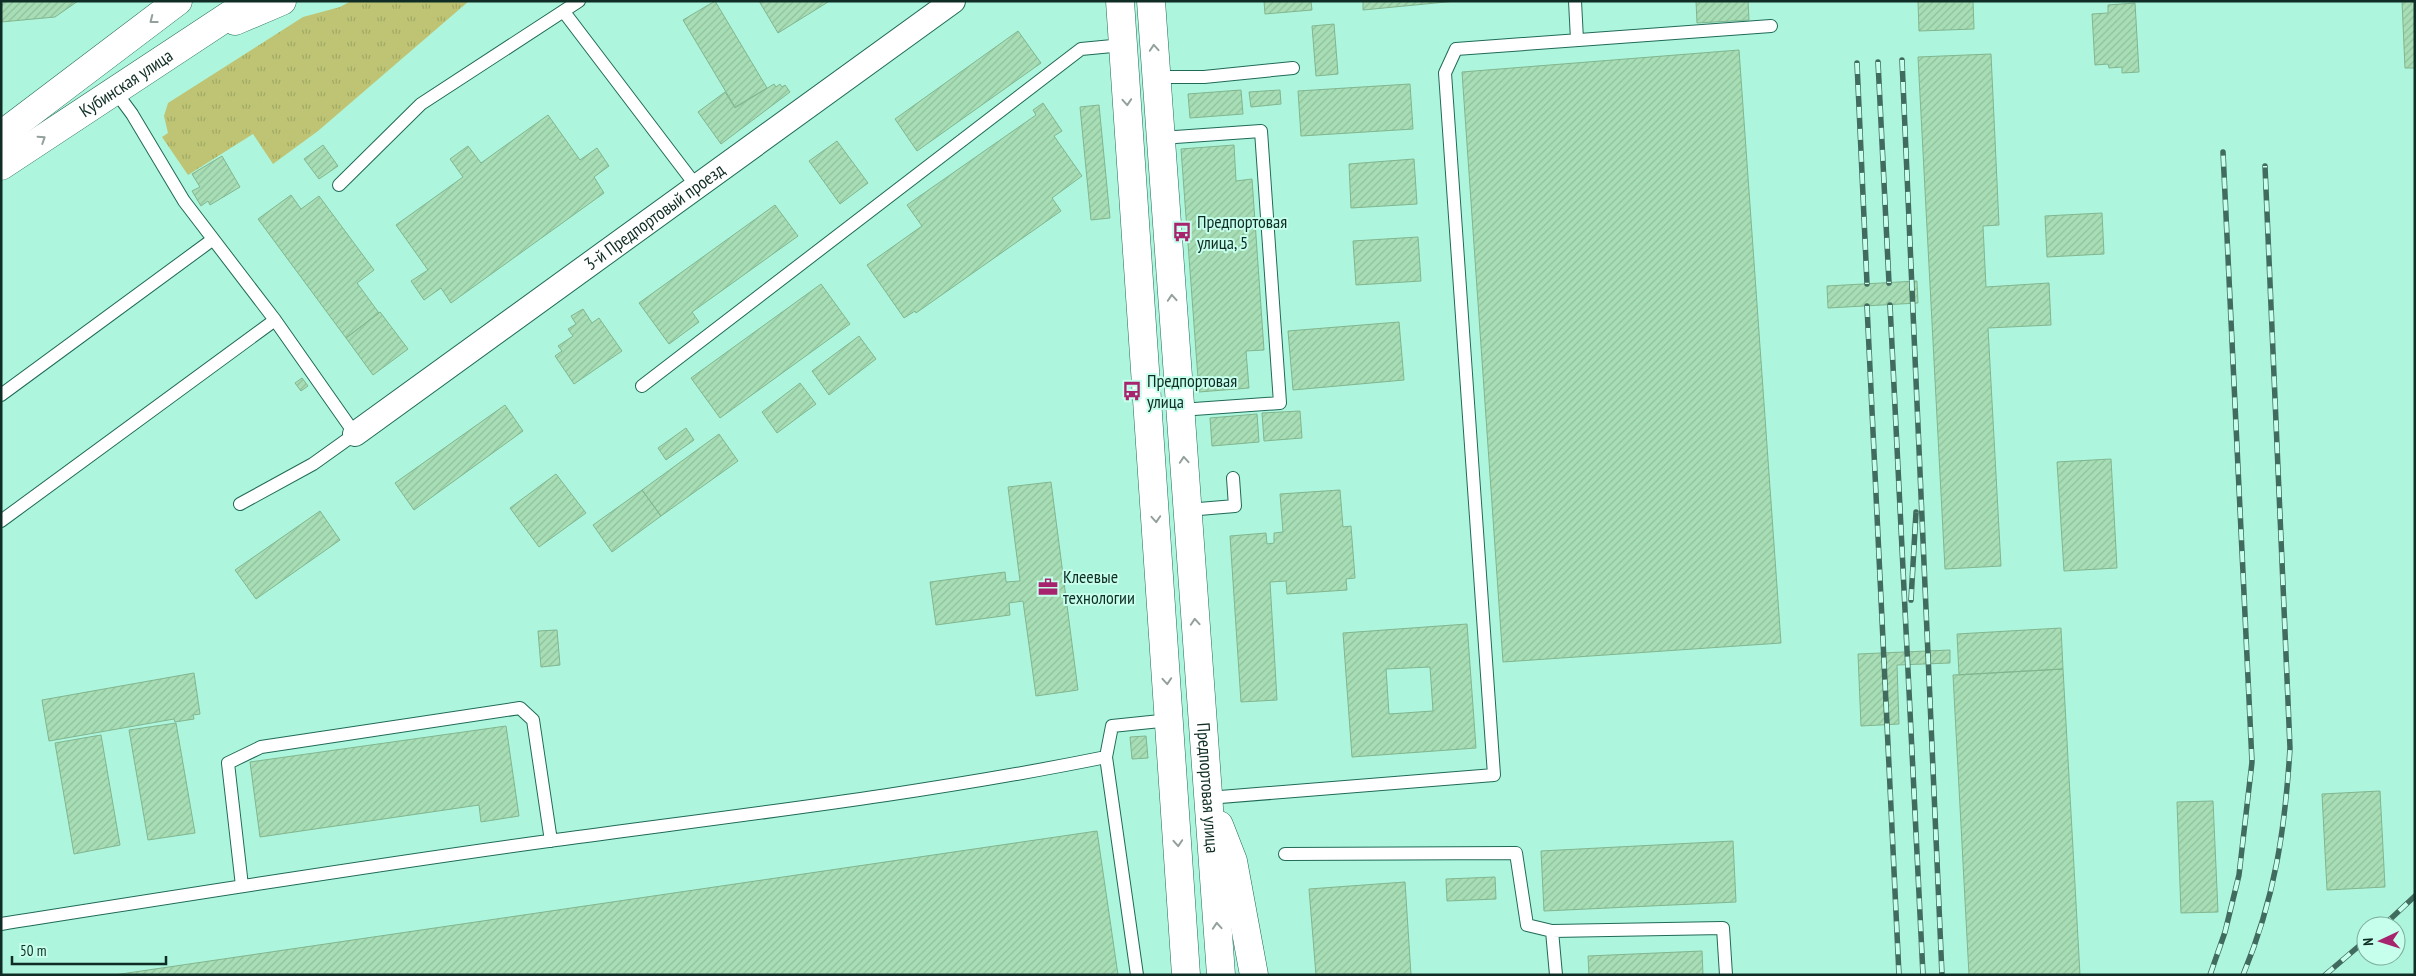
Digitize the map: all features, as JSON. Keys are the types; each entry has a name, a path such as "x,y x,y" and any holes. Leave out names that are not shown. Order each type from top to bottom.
{"main road":[{"name":"Кубинская улица","path":"1,135 178,1"},
{"name":"Кубинская улица","path":"1,166 251,1"},
{"path":"197,38 282,1"},
{"name":"Предпортовая улица","path":"1120,1 1186,975"},
{"name":"Предпортовая улица","path":"1152,3 1221,975"},
{"path":"1208,798 1233,861 1254,975"}],"street":[{"name":"3-й Предпортовый проезд","path":"355,434 954,1"}],"lane":[{"path":"339,185 421,104 564,12 578,1"},
{"path":"1575,1 1577,40"},
{"path":"564,12 697,187"},
{"path":"1208,798 1494,775 1445,73 1456,49 1771,26"},
{"path":"642,386 1081,49 1123,45"},
{"path":"1156,77 1204,77 1292,68"},
{"path":"115,91 132,114 184,201 275,320 355,434 313,464 240,504"},
{"path":"1161,138 1261,131 1262,140 1280,403 1180,410"},
{"path":"1,395 212,240"},
{"path":"1,521 275,320"},
{"path":"1187,510 1235,506 1233,478"},
{"path":"242,886 228,763 261,747 520,708 533,720 551,840"},
{"path":"1136,975 1106,758 1112,726 1170,720"},
{"path":"1,924 551,840 965,784 1106,758"},
{"path":"1285,854 1516,853 1527,925 1552,931 1723,928 1726,975"},
{"path":"1552,931 1556,975"}],"green space":[{"path":"351,1 469,1 318,131 273,164 253,134 188,175 162,137 168,133 164,116 168,103 303,17 340,7"}],"building":[{"path":"1,1 78,1 55,17 1,22"},
{"path":"715,1 767,88 735,107 683,20"},
{"path":"759,1 827,1 828,2 778,33"},
{"path":"1264,1 1311,1 1312,10 1265,14"},
{"path":"1363,1 1456,1 1363,10"},
{"path":"1696,1 1748,1 1749,20 1697,23"},
{"path":"1918,1 1973,1 1974,29 1919,31"},
{"path":"2402,1 2415,1 2415,68 2405,68"},
{"path":"2135,3 2139,72 2122,73 2122,67 2109,68 2108,64 2095,65 2092,14 2108,13 2108,5"},
{"path":"1334,24 1338,74 1316,76 1312,26"},
{"path":"1018,31 1041,63 917,151 895,119"},
{"path":"1739,50 1781,643 1503,662 1462,72"},
{"path":"1991,54 1999,225 1983,226 1986,287 2049,283 2051,325 1988,328 2001,566 1945,569 1918,57"},
{"path":"774,84 776,87 780,84 782,87 785,85 790,92 721,144 698,112 725,92 735,108"},
{"path":"1410,84 1413,129 1301,136 1298,91"},
{"path":"1241,90 1243,114 1190,118 1188,94"},
{"path":"1280,90 1281,104 1251,107 1249,92"},
{"path":"1043,103 1062,131 1054,136 1082,176 1052,198 1061,211 916,313 915,311 904,318 867,265 922,226 907,205 1036,115 1033,110"},
{"path":"1099,105 1110,218 1091,220 1080,107"},
{"path":"548,115 580,160 597,148 609,166 594,177 604,193 451,303 441,288 424,300 411,281 428,270 396,225 463,177 450,159 468,146 481,163"},
{"path":"837,141 868,183 840,204 809,161"},
{"path":"323,145 338,166 319,179 304,159"},
{"path":"1234,145 1236,181 1252,179 1264,350 1246,351 1249,388 1199,392 1181,149"},
{"path":"222,156 240,187 210,205 208,201 201,206 192,191 200,187 192,174"},
{"path":"1414,159 1417,204 1351,208 1349,164"},
{"path":"291,195 301,209 319,196 374,270 357,283 379,313 346,338 258,219"},
{"path":"775,205 798,236 692,312 699,322 669,344 639,303"},
{"path":"2102,213 2104,254 2047,257 2045,216"},
{"path":"1418,237 1421,281 1356,285 1353,241"},
{"path":"1917,281 1918,303 1828,308 1827,286"},
{"path":"821,284 850,324 720,418 691,378"},
{"path":"583,309 592,323 599,318 622,351 574,384 555,356 562,351 558,346 573,336 568,329 576,324 571,316"},
{"path":"380,312 408,349 373,375 346,338"},
{"path":"1399,322 1404,380 1293,390 1288,331"},
{"path":"859,336 876,359 829,395 812,371"},
{"path":"302,378 308,386 301,391 295,383"},
{"path":"800,383 816,404 777,433 762,412"},
{"path":"505,405 523,431 414,510 395,483"},
{"path":"1300,411 1302,438 1264,441 1262,413"},
{"path":"1257,414 1259,442 1212,446 1210,418"},
{"path":"686,428 694,440 666,460 658,448"},
{"path":"719,434 738,461 661,516 642,490"},
{"path":"2111,459 2117,568 2064,571 2057,462"},
{"path":"556,474 586,513 539,547 510,508"},
{"path":"1051,482 1078,690 1036,696 1023,601 1009,603 1010,615 936,625 930,582 1005,572 1006,582 1020,581 1008,487"},
{"path":"642,490 661,516 612,552 593,525"},
{"path":"1340,490 1343,527 1351,526 1355,578 1346,579 1347,590 1287,594 1286,581 1270,582 1277,700 1241,702 1230,536 1266,533 1267,544 1274,543 1274,533 1283,532 1280,494"},
{"path":"320,511 340,540 256,599 235,570"},
{"path":"1467,624 1476,748 1352,757 1343,633","holes":["1430,667 1433,711 1389,714 1386,669"]},
{"path":"2061,628 2063,669 1959,675 1957,634"},
{"path":"557,630 560,665 541,667 538,631"},
{"path":"1950,650 1950,663 1897,665 1899,724 1861,726 1858,654"},
{"path":"2063,669 2080,975 1969,975 1953,675"},
{"path":"194,673 200,714 193,715 194,719 175,722 174,719 49,741 42,700"},
{"path":"176,723 195,833 148,840 129,730"},
{"path":"506,726 519,816 481,822 479,805 260,837 250,762"},
{"path":"101,735 120,845 74,854 55,743"},
{"path":"1146,736 1148,758 1132,759 1130,737"},
{"path":"2380,791 2385,887 2327,890 2322,794"},
{"path":"2213,801 2218,912 2181,913 2177,802"},
{"path":"1097,831 1118,975 114,975"},
{"path":"1733,841 1736,902 1544,911 1541,851"},
{"path":"1495,877 1496,899 1447,901 1446,879"},
{"path":"1405,882 1411,975 1316,975 1309,889"},
{"path":"1702,951 1703,975 1589,975 1588,956"}],"railway":[{"path":"1902,60 1942,975"},
{"path":"1878,62 1889,283"},
{"path":"1857,63 1867,284"},
{"path":"2210,975 2225,932 2239,875 2252,762 2223,152"},
{"path":"2243,975 2263,919 2277,863 2285,807 2290,748 2265,166"},
{"path":"1890,305 1923,975"},
{"path":"1867,306 1899,975"},
{"path":"1911,600 1916,512"},
{"path":"2394,916 2415,896"},
{"path":"2325,975 2356,949"}],"place":[{"name":"Предпортовая улица, 5","path":"1182,232"},
{"name":"Предпортовая улица","path":"1132,391"},
{"name":"Клеевые технологии","path":"1048,587"}]}
